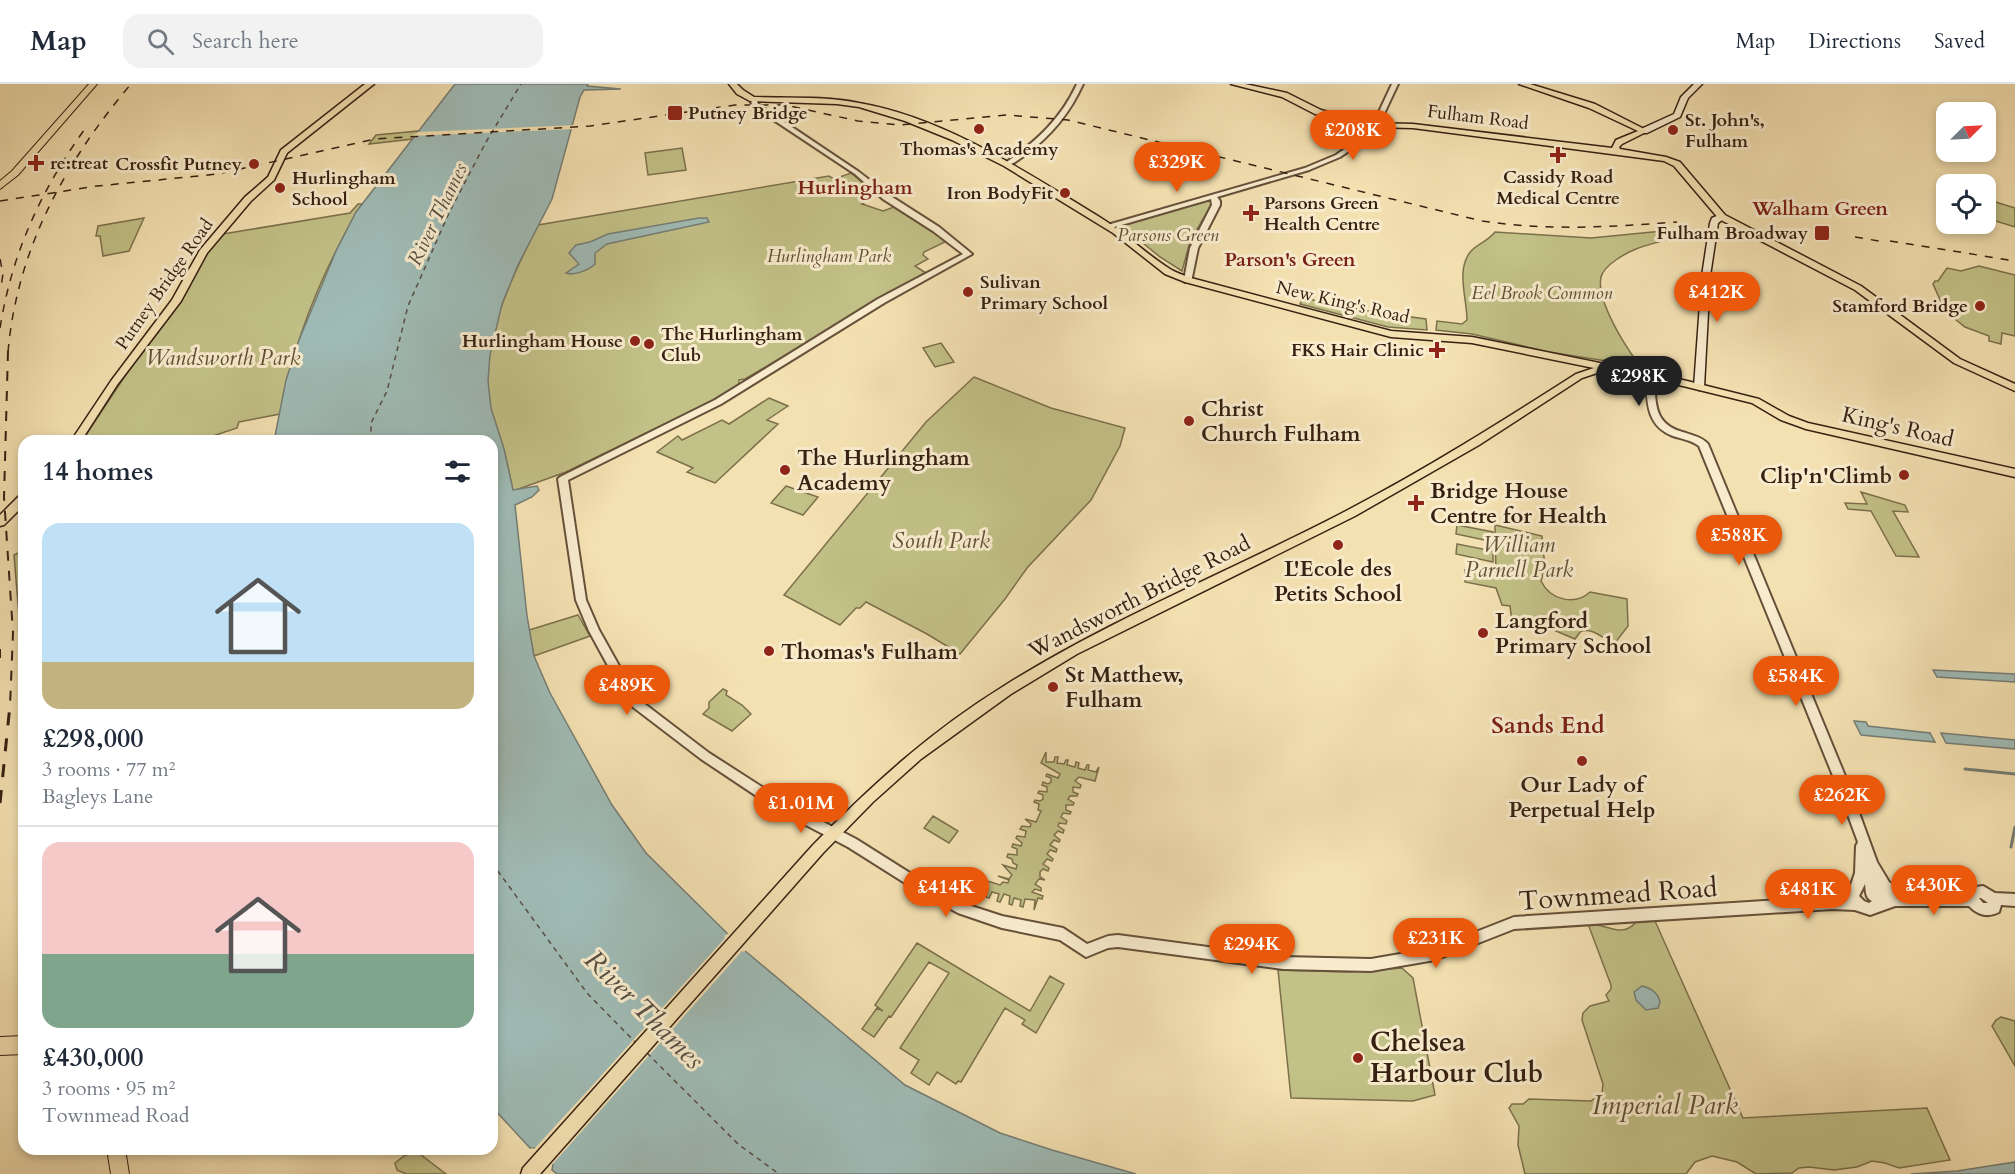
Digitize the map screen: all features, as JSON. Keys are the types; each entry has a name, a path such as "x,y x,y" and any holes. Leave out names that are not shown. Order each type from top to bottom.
{"highway":[{"path":"0,186 15,173 93,84"},
{"path":"0,1046 18,1045"},
{"path":"117,1155 120,1174"}],"main road":[{"name":"Putney Bridge Road","path":"80,435 120,374 172,307 203,252 248,199 271,178 287,149 370,84"},
{"name":"New King's Road","path":"733,84 743,94 757,99 837,102 886,112 961,141 1007,164 1108,226 1162,268 1188,280 1391,334 1472,340 1587,363 1755,400 1774,411"},
{"name":"Fulham Road","path":"1235,84 1284,95 1318,112 1377,126 1413,126 1617,150 1674,163 1683,169 1718,220"},
{"path":"1523,84 1592,106 1644,130"},
{"path":"1617,150 1615,147 1619,142 1677,115 1685,97 1698,84"},
{"path":"1699,387 1706,276 1718,220 1858,288 1957,361 2015,388"},
{"path":"1565,360 1575,365 1579,376"},
{"path":"1579,376 1587,363"},
{"path":"1579,376 1606,367"},
{"name":"Wandsworth Bridge Road","path":"529,1174 834,834 868,798 916,755 1007,690 1073,651 1351,513 1482,439 1579,376"},
{"name":"King's Road","path":"1774,411 1806,426 2015,473"},
{"path":"0,522 18,504"}],"street":[{"path":"1007,164 1048,135 1063,116 1080,84"},
{"path":"1108,226 1317,166 1363,140 1377,126 1395,84"},
{"path":"757,99 754,102 756,106 936,229 968,252 967,256 881,301 717,402 563,480 582,603 594,631 633,701 708,759 783,807 834,834"},
{"path":"1188,280 1194,248 1216,205 1212,196"},
{"path":"1650,376 1653,412 1660,425 1674,434 1702,442 1813,711 1871,863 1885,886 1901,901"},
{"name":"Townmead Road","path":"834,834 962,909 1002,922 1063,934 1086,951 1108,942 1118,941 1283,963 1371,965 1435,954 1514,922 1832,903 1856,896 1870,909 1874,898 1901,901 1972,900 1977,906 1988,910 1995,908 1993,899 2015,900"},
{"path":"1856,896 1862,865 1861,837"},
{"path":"1871,863 1874,898"}],"green space":[{"path":"419,131 413,139 369,144 376,135"},
{"path":"682,148 686,170 648,175 645,153"},
{"name":"The Hurlingham Club","path":"851,173 874,192 864,195 869,200 862,204 883,211 894,207 947,241 924,252 923,255 928,259 915,266 926,273 745,379 739,380 739,385 714,400 566,472 513,491 504,450 490,406 489,359 499,312 517,267 538,225 829,176 834,179"},
{"name":"Parsons Green","path":"1211,200 1212,203 1190,242 1182,271 1160,257 1121,225"},
{"path":"1996,202 2015,208 2015,227 1996,221"},
{"name":"Wandsworth Park","path":"358,204 362,204 335,253 312,305 293,359 280,414 239,422 237,428 216,435 86,435 127,373 177,307 208,252 223,234 350,213"},
{"path":"144,218 129,251 103,256 100,236 96,236 98,226"},
{"name":"Eel Brook Common","path":"1673,230 1680,234 1627,253 1606,268 1601,277 1601,287 1607,309 1637,362 1632,361 1632,365 1549,352 1472,334 1436,330 1437,321 1462,324 1467,320 1463,284 1464,265 1472,250 1495,232 1591,238"},
{"name":"Stamford Bridge","path":"1979,266 2015,275 2015,336 2002,333 2001,344 1989,341 1989,336 1965,327 1945,311 1933,284 1947,268 1961,271"},
{"name":"Eel Brook Common","path":"1303,298 1373,312 1426,319 1427,330 1388,327 1300,304"},
{"path":"941,343 954,362 935,367 923,348"},
{"name":"South Park","path":"974,377 1051,408 1125,428 1120,446 1091,500 1027,568 960,654 866,602 860,608 856,608 840,625 784,595 926,422"},
{"path":"769,398 788,406 767,420 778,424 715,483 687,472 693,468 657,452 678,436 682,440 722,420 729,424"},
{"path":"786,486 818,497 803,515 771,503"},
{"path":"1861,492 1905,505 1908,512 1893,511 1919,557 1896,556 1871,511 1848,509 1845,503 1867,504"},
{"path":"1457,525 1493,532 1494,542 1456,534"},
{"name":"William Parnell Park","path":"1495,525 1542,536 1545,568 1541,581 1550,593 1557,597 1577,599 1590,592 1627,599 1628,626 1615,643 1591,631 1581,631 1575,639 1549,628 1512,622 1510,606 1502,605 1496,588 1465,582 1465,570 1496,576"},
{"path":"1457,544 1493,551 1493,562 1456,554"},
{"path":"18,553 18,604 14,555"},
{"path":"578,615 590,636 534,656 529,630"},
{"path":"723,689 727,691 726,695 751,714 732,731 703,714 709,708 709,702"},
{"path":"1046,752 1046,762 1054,762 1055,757 1058,757 1057,763 1064,764 1068,760 1067,765 1075,767 1076,762 1079,763 1078,768 1085,770 1087,765 1089,765 1088,770 1096,772 1099,767 1095,781 1079,777 1075,781 1081,785 1080,788 1073,787 1073,792 1078,794 1077,796 1070,796 1068,799 1074,803 1066,805 1066,810 1071,812 1070,814 1063,813 1061,817 1067,821 1066,824 1059,823 1058,826 1064,830 1063,833 1058,831 1054,835 1060,840 1059,842 1054,840 1050,845 1057,849 1056,852 1050,850 1047,854 1053,859 1052,861 1047,859 1043,864 1049,868 1048,871 1043,869 1040,872 1040,877 1045,880 1039,879 1035,884 1041,888 1041,891 1035,889 1032,892 1043,896 1042,899 1038,898 1034,910 1035,900 1025,899 1023,907 1020,906 1021,900 1014,898 1012,905 1009,904 1010,896 1004,894 1000,902 997,901 999,894 992,892 989,898 986,897 988,891 981,889 977,895 984,880 1000,885 1003,882 1008,883 1009,880 998,876 1009,879 1012,875 1003,865 1016,869 1017,865 1007,857 1008,854 1017,855 1017,849 1012,847 1013,844 1021,846 1022,843 1016,838 1017,836 1025,837 1026,831 1020,829 1022,826 1030,827 1031,824 1025,819 1036,822 1041,811 1038,810 1039,804 1034,802 1043,799 1039,791 1047,792 1047,787 1042,785 1043,782 1048,784 1051,782 1047,774 1058,778 1060,774 1041,763"},
{"path":"933,816 958,831 949,843 924,828"},
{"name":"Imperial Park","path":"1655,921 1743,1118 1927,1108 1950,1160 1899,1168 1872,1161 1857,1167 1834,1170 1809,1167 1799,1168 1792,1173 1756,1174 1737,1162 1712,1156 1695,1162 1686,1174 1525,1174 1518,1145 1519,1126 1509,1108 1512,1104 1523,1104 1529,1099 1591,1101 1602,1093 1603,1084 1582,1020 1583,1013 1590,1006 1609,1001 1606,995 1611,985 1588,924 1624,930 1636,922"},
{"path":"917,943 1030,1011 1050,976 1064,984 1036,1033 1022,1024 1025,1020 1005,1008 961,1082 958,1081 956,1084 937,1072 929,1085 911,1073 919,1060 900,1048 949,973 929,962 891,1017 889,1016 874,1037 862,1029 877,1008 883,1011 875,1005"},
{"name":"Chelsea Harbour Club","path":"1402,968 1413,978 1435,1095 1413,1101 1291,1098 1278,970 1348,972"},
{"path":"2001,1017 2015,1021 2015,1066 1992,1026"},
{"path":"421,1155 446,1174 406,1174 397,1170 395,1163 404,1156"}],"water":[{"name":"River Thames","path":"455,84 588,84 587,86 621,89 584,90 580,97 552,199 518,265 502,304 490,355 488,381 491,408 504,449 513,490 537,486 539,490 532,497 515,505 527,616 534,656 550,693 612,805 646,853 744,950 905,1085 1000,1133 1136,1174 557,1174 552,1170 553,1164 535,1148 530,1148 498,1113 498,435 275,435 286,380 299,340 336,251 356,212"},
{"path":"707,218 709,222 607,244 595,253 595,264 577,273 566,273 579,264 569,253 576,245 608,234"},
{"path":"1933,670 2015,674 2015,682 1937,677"},
{"path":"1854,721 1866,722 1868,726 1930,733 1935,742 1861,735"},
{"path":"1941,733 2015,740 2015,749 1946,743"},
{"path":"1642,986 1658,996 1660,1002 1658,1008 1646,1010 1636,1000 1634,992"},
{"path":"2015,1162 2015,1174 1911,1174 1957,1171"}],"pier":[{"path":"576,125 574,129 412,136 418,132"},
{"path":"731,932 747,949 742,951 551,1166 550,1171 550,1165 533,1151 529,1151 534,1149 725,938 724,936"}],"waterway":[{"path":"1965,769 2015,774"},
{"path":"2011,847 2015,827"}],"ferry route":[{"path":"371,435 371,423 387,391 408,306 449,213 486,142 521,84"},
{"path":"498,871 587,993 635,1042"},
{"path":"647,1053 738,1144 779,1174"}],"railway":[{"path":"57,192 85,144 131,84"},
{"path":"57,192 218,174 375,139 590,126 735,105 785,105 858,121 901,125 1007,115 1068,120 1482,221 1556,227 1603,227 1677,222"},
{"path":"45,194 87,126"},
{"path":"8,352 13,314 22,278 33,243 57,192"},
{"path":"45,194 57,192"},
{"path":"0,201 45,194"},
{"path":"0,328 12,273 31,222 45,194"},
{"path":"1855,237 1879,241"},
{"path":"1890,241 2009,260"},
{"path":"0,259 3,274 1,287"},
{"path":"8,351 4,497 13,633 10,706"},
{"path":"0,649 0,658"},
{"path":"0,803 10,705"}],"place":[{"name":"Putney Bridge","path":"675,113"},
{"name":"Thomas's Academy","path":"979,129"},
{"name":"St. John's, Fulham","path":"1673,130"},
{"name":"Cassidy Road Medical Centre","path":"1558,155"},
{"name":"re:treat","path":"36,163"},
{"name":"Crossfit Putney","path":"254,164"},
{"name":"Hurlingham School","path":"280,188"},
{"name":"Iron BodyFit","path":"1065,193"},
{"name":"Parsons Green Health Centre","path":"1251,213"},
{"name":"Fulham Broadway","path":"1822,233"},
{"name":"Sulivan Primary School","path":"968,292"},
{"name":"Stamford Bridge","path":"1980,306"},
{"name":"Hurlingham House","path":"635,341"},
{"name":"The Hurlingham Club","path":"649,344"},
{"name":"FKS Hair Clinic","path":"1437,350"},
{"name":"Christ Church Fulham","path":"1189,421"},
{"name":"The Hurlingham Academy","path":"785,470"},
{"name":"Clip'n'Climb","path":"1904,475"},
{"name":"Bridge House Centre for Health","path":"1416,503"},
{"name":"L'Ecole des Petits School","path":"1338,545"},
{"name":"Langford Primary School","path":"1483,633"},
{"name":"Thomas's Fulham","path":"769,651"},
{"name":"St Matthew, Fulham","path":"1053,687"},
{"name":"Our Lady of Perpetual Help","path":"1582,761"},
{"name":"Chelsea Harbour Club","path":"1358,1058"}],"district":[{"name":"Hurlingham","path":"855,187"},
{"name":"Walham Green","path":"1820,208"},
{"name":"Parson's Green","path":"1290,259"},
{"name":"Sands End","path":"1548,725"}],"park label":[{"name":"Hurlingham Park","path":"829,256"}]}
